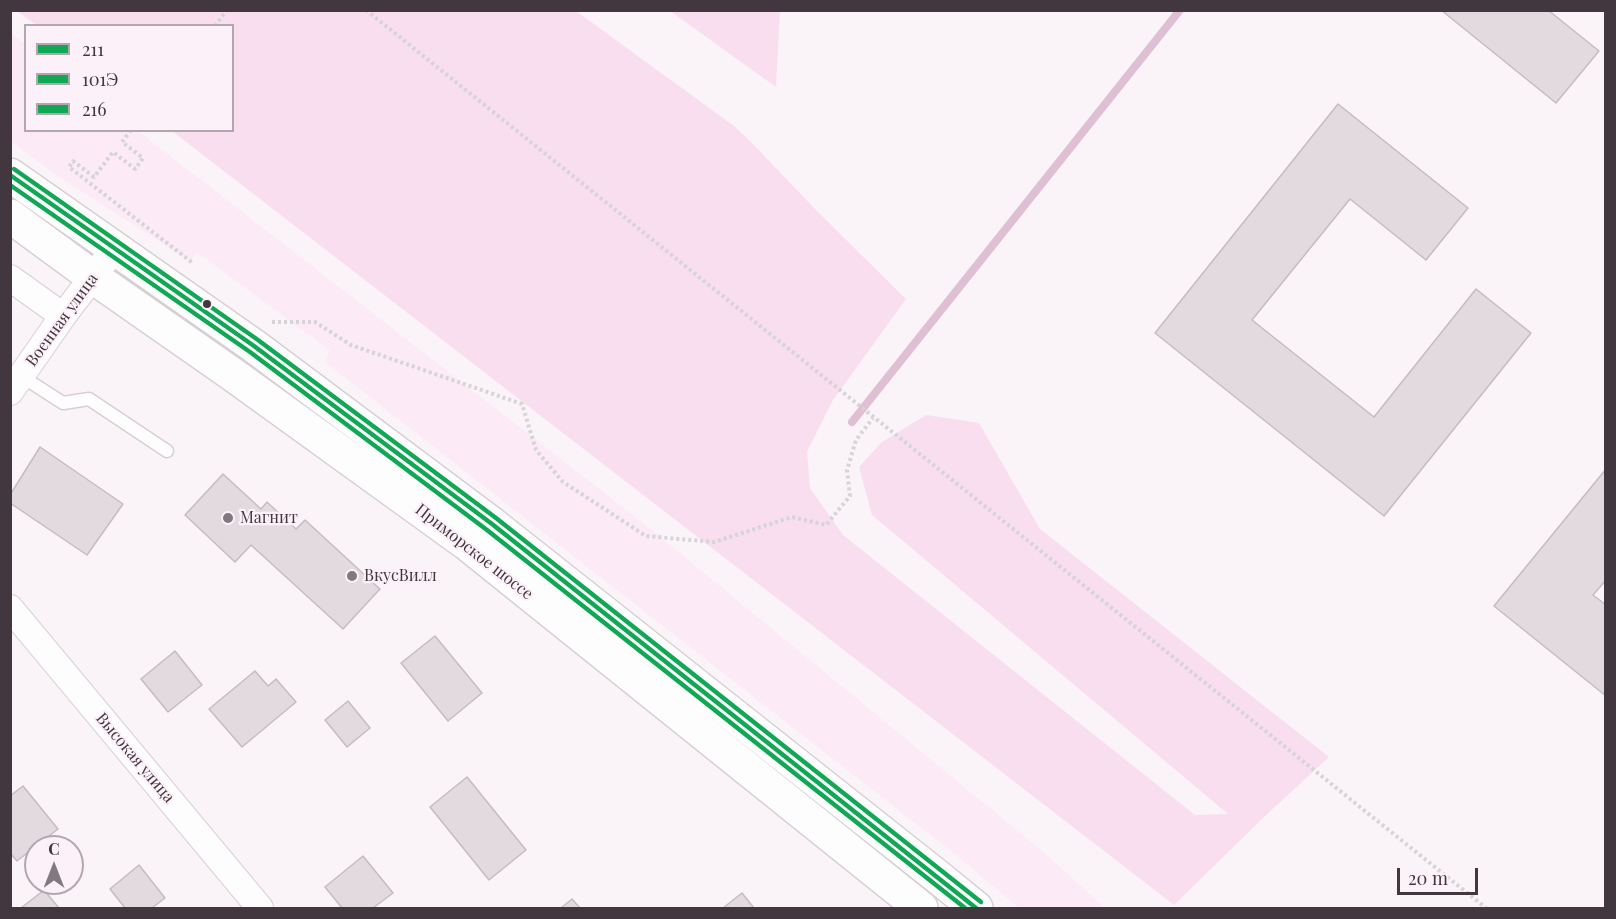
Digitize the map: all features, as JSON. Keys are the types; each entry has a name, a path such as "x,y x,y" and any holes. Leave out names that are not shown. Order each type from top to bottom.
{"main road":[{"name":"Приморское шоссе","path":"10,175 254,346 492,524 976,909"},
{"name":"Приморское шоссе","path":"10,216 466,543 911,906"}],"street":[{"name":"Военная улица","path":"16,384 63,316 114,249"},
{"path":"10,278 63,316"},
{"name":"Высокая улица","path":"10,608 260,909"}],"lane":[{"path":"16,384 63,403 89,399 167,451"}],"path":[{"path":"216,24 227,10"},
{"path":"366,10 1486,909"},
{"path":"130,132 122,142 143,158 135,169 113,152 94,177 73,161 69,167 183,255"},
{"path":"272,322 315,322 351,345 522,404 536,450 563,482 646,536 714,542 792,516 826,525 850,496 848,470 856,440 873,418"}],"shaded area":[{"path":"17,11 576,11 734,126 906,299 833,400 807,452 810,488 843,535 1195,815 1228,814 872,515 859,467 882,442 926,415 979,423 1040,529 1329,757 1174,905 173,132 234,132 234,24 35,24"},
{"path":"670,11 780,11 776,87"},
{"path":"10,32 24,43 24,132 139,132 647,526 1048,856 1105,908 1019,908 956,855 324,361 330,351 197,252 190,261 53,173 11,141"}],"building":[{"path":"1441,10 1548,10 1599,51 1556,103"},
{"path":"1338,104 1468,208 1426,260 1350,199 1252,320 1374,417 1476,289 1531,333 1384,516 1155,333"},
{"path":"40,447 123,504 87,555 10,503 10,495"},
{"path":"1606,469 1606,580 1593,595 1606,605 1606,696 1494,606"},
{"path":"223,474 261,509 267,502 296,529 305,520 380,589 343,629 251,545 235,562 185,515"},
{"path":"435,636 482,693 448,721 401,663"},
{"path":"175,651 202,685 168,712 141,679"},
{"path":"255,671 268,686 276,679 296,702 242,747 209,709"},
{"path":"348,701 370,728 347,747 325,720"},
{"path":"467,777 526,850 489,880 430,807"},
{"path":"23,786 58,829 50,835 24,835 24,856 17,861 10,853 10,796"},
{"path":"363,856 393,893 373,908 342,908 325,887"},
{"path":"139,865 165,898 152,908 125,908 110,889"},
{"path":"742,893 754,908 723,908"},
{"path":"38,895 48,895 59,908 21,908"},
{"path":"572,899 580,908 561,908"}],"waterway":[{"path":"852,422 1180,10"}],"transit line":[{"name":"216","path":"14,169 258,340 496,518 981,902"},
{"name":"211","path":"10,175 254,346 492,524 976,908"},
{"name":"101Э","path":"10,185 250,352 487,530 965,908"}],"place":[{"name":"Магнит","path":"228,518"},
{"name":"ВкусВилл","path":"352,576"}]}
